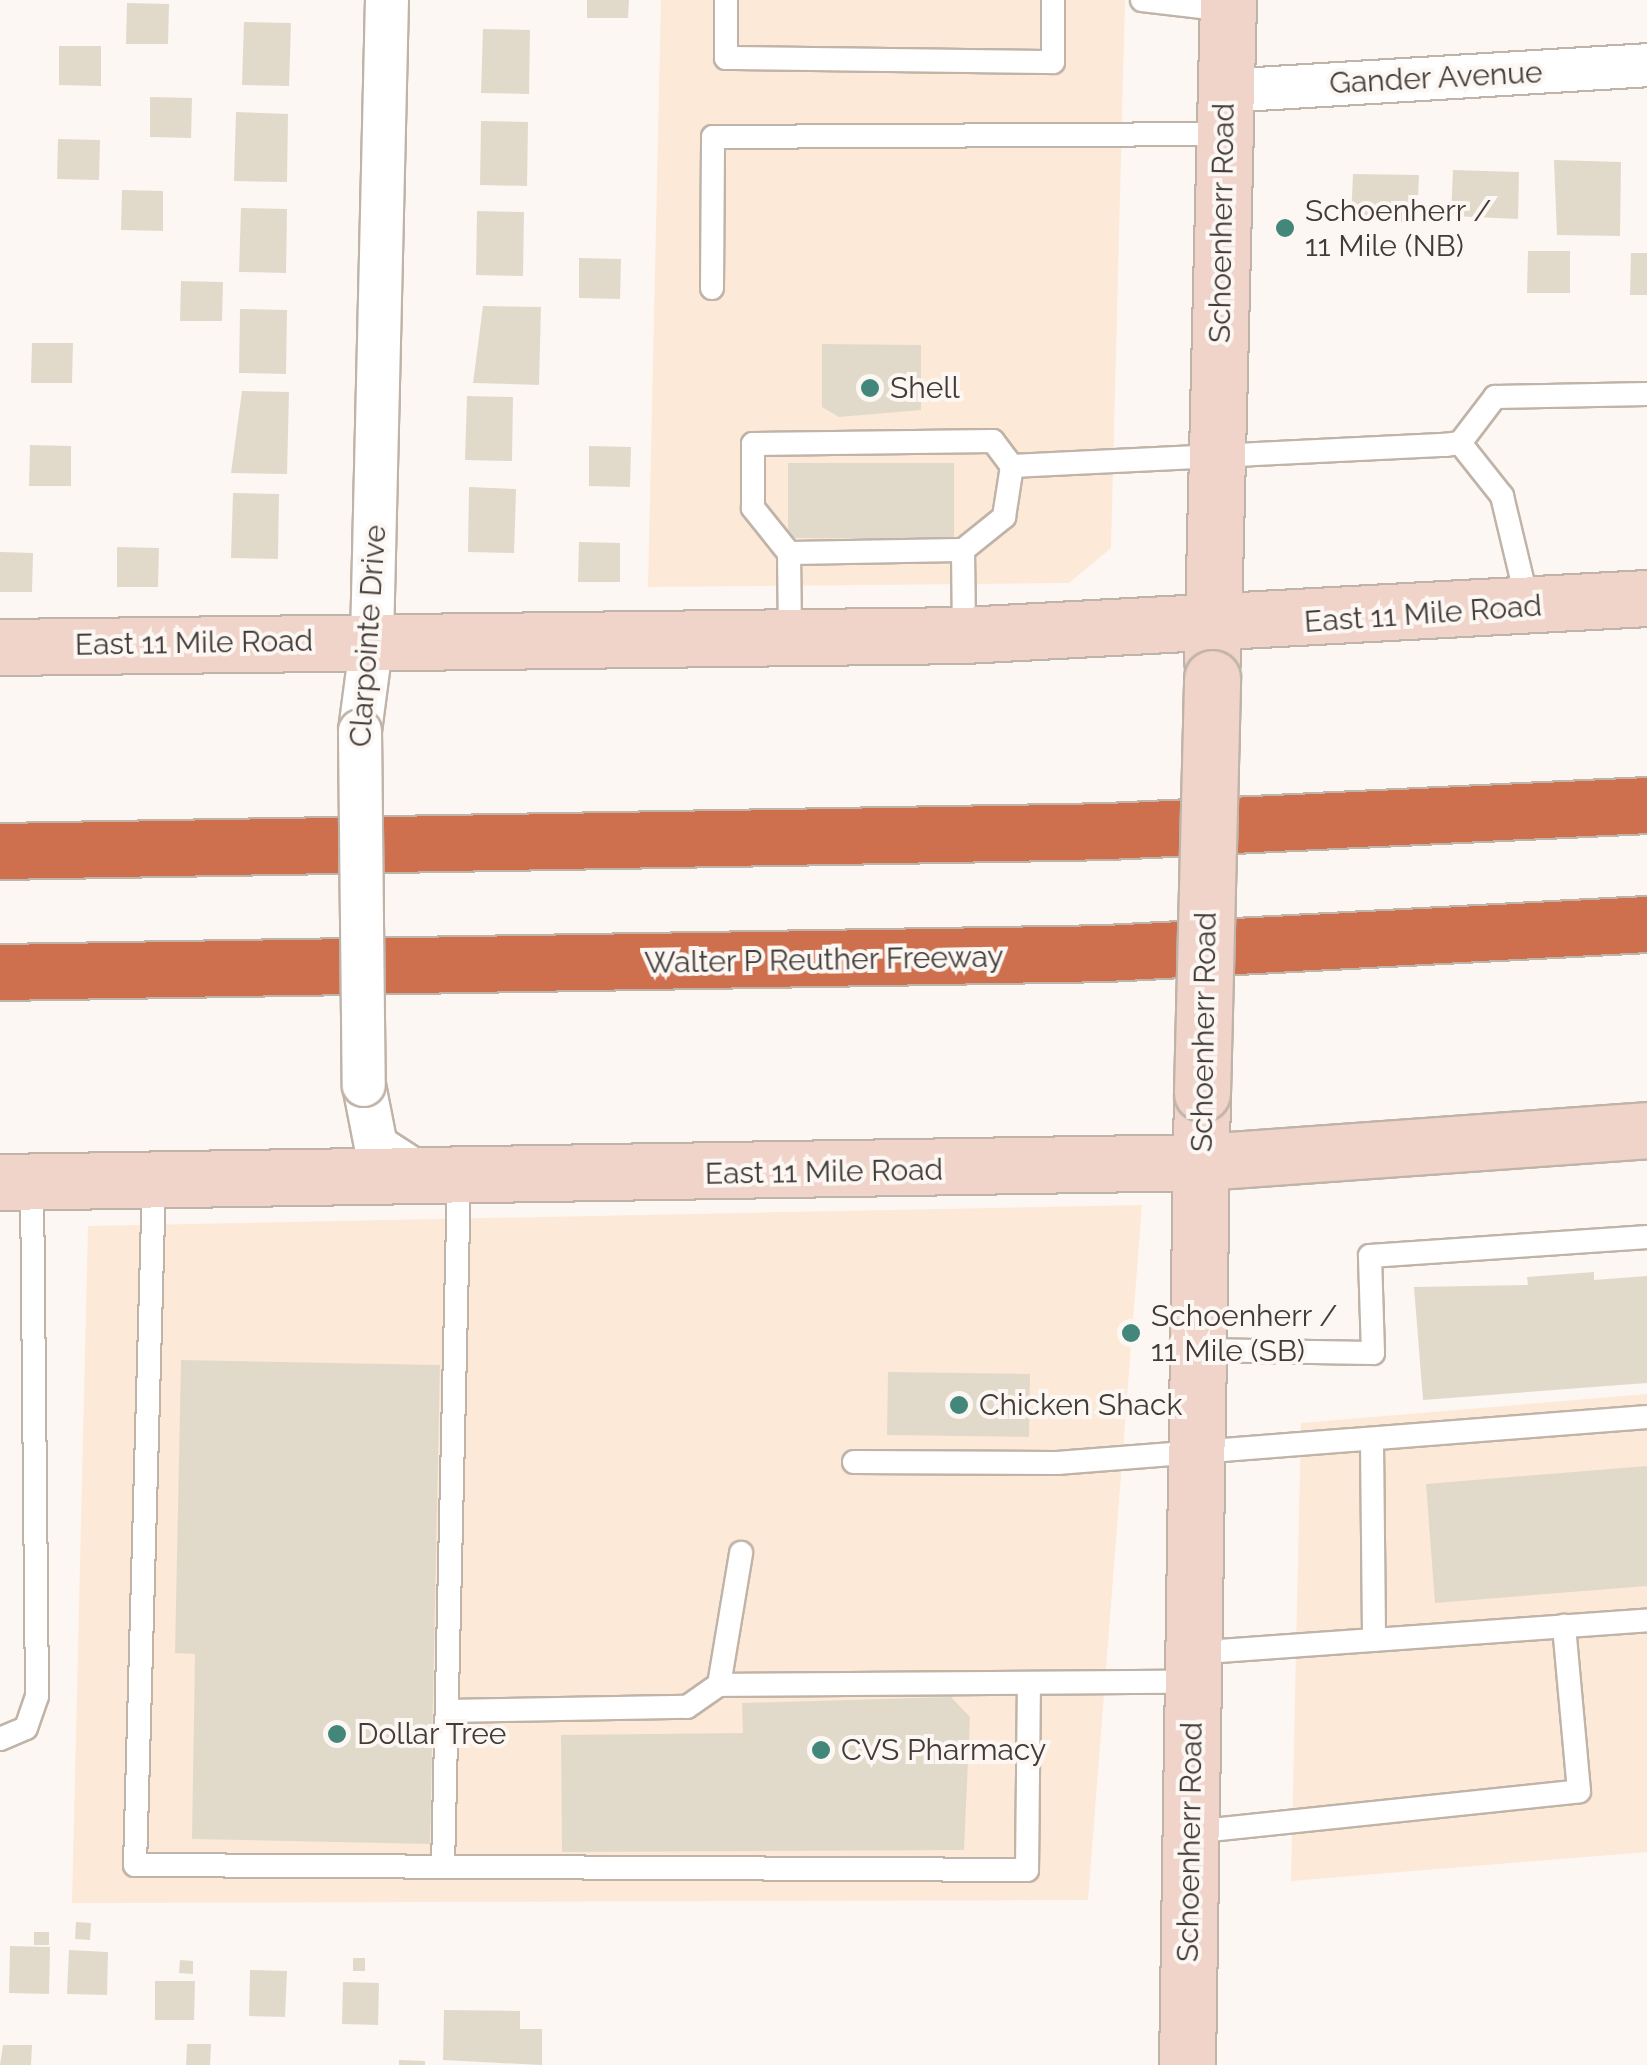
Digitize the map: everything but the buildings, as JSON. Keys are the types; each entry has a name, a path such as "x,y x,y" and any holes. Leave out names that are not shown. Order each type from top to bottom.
{"highway":[{"path":"0,851 1108,831 1647,805"},
{"name":"Walter P Reuther Freeway","path":"0,972 1106,953 1647,924"}],"main road":[{"name":"Schoenherr Road","path":"1188,2065 1193,1447 1228,5"},
{"name":"East 11 Mile Road","path":"0,647 790,634 964,635 1212,652 1528,608 1647,598"},
{"name":"East 11 Mile Road","path":"16,1182 444,1180 1202,1162 1647,1130"}],"street":[{"name":"Clarpointe Drive","path":"387,0 372,640 360,731 364,1085 376,1146 444,1180"},
{"name":"Gander Avenue","path":"1224,112 1647,65"}],"lane":[{"path":"726,0 726,58 1053,62 1053,0"},
{"path":"1142,0 1228,5"},
{"path":"712,288 713,136 1224,112"},
{"path":"1012,466 1460,443 1496,397 1647,394"},
{"path":"789,553 963,550 1004,517 1012,466 993,441 753,444 754,508 789,553 790,634"},
{"path":"1460,443 1502,496 1528,608"},
{"path":"963,550 964,635"},
{"path":"443,1867 447,1712 444,1180"},
{"path":"154,1181 135,1865 1027,1870 1029,1683"},
{"path":"0,1739 26,1728 36,1696 16,1182"},
{"path":"1197,1350 1373,1354 1370,1256 1647,1237"},
{"path":"854,1462 1058,1462 1193,1447 1372,1442 1647,1418"},
{"path":"1372,1442 1374,1640"},
{"path":"719,1685 741,1552"},
{"path":"447,1712 687,1707 719,1685 1029,1683 1192,1667 1374,1640 1647,1620"},
{"path":"1192,1832 1579,1791 1564,1626"}],"shaded area":[{"path":"661,0 1125,0 1111,548 1069,583 648,587"},
{"path":"1142,1205 1088,1900 72,1903 88,1226"},
{"path":"1647,1394 1647,1852 1291,1881 1301,1423"}],"place":[{"name":"Schoenherr / 11 Mile (NB)","path":"1285,228"},
{"name":"Shell","path":"870,388"},
{"name":"Schoenherr / 11 Mile (SB)","path":"1131,1333"},
{"name":"Chicken Shack","path":"959,1405"},
{"name":"Dollar Tree","path":"337,1734"},
{"name":"CVS Pharmacy","path":"821,1750"}]}
